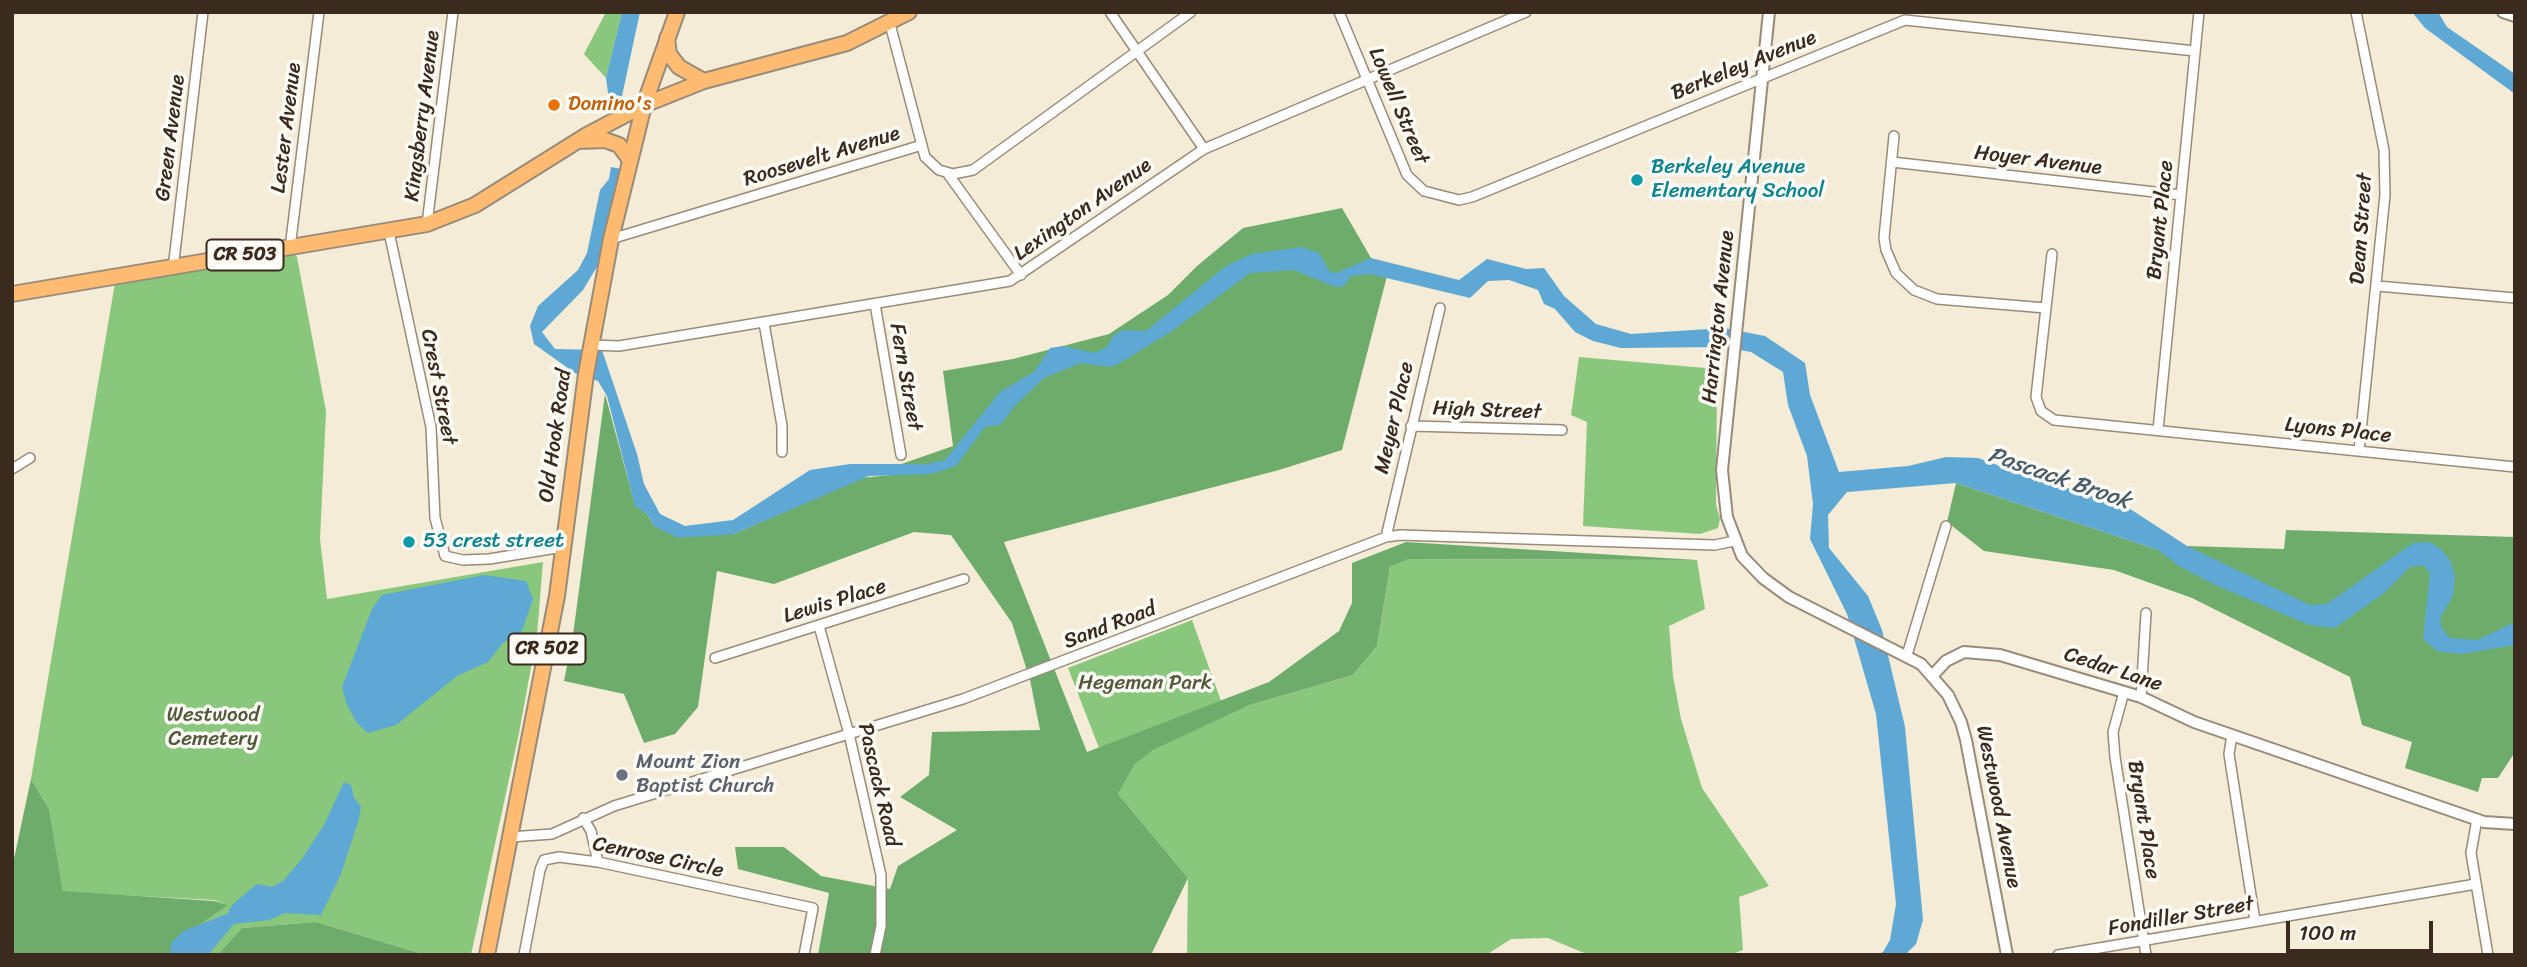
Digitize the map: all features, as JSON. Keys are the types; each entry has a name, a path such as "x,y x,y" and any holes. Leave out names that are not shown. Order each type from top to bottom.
{"main road":[{"name":"Old Hook Road","path":"488,954 557,596 585,380 611,239 644,105 677,12"},
{"name":"CR 503","path":"13,293 173,269 427,224 475,205 577,141 644,105 704,81 819,52 890,24 909,12"},
{"path":"667,37 669,54 679,67 704,81"},
{"path":"577,141 605,140 620,145 630,160"}],"street":[{"name":"Green Avenue","path":"173,269 203,12"},
{"name":"Lester Avenue","path":"290,248 319,12"},
{"name":"Kingsberry Avenue","path":"427,224 453,12"},
{"path":"1110,12 1204,149"},
{"path":"948,173 973,170 1191,12"},
{"name":"Lowell Street","path":"1339,12 1403,168 1415,184 1447,199 1472,198 1483,193"},
{"name":"Lexington Avenue","path":"591,345 619,346 997,285 1021,275 1204,149 1526,12"},
{"name":"Harrington Avenue","path":"1734,541 1722,483 1769,12"},
{"name":"Bryant Place","path":"2158,430 2199,12"},
{"name":"Dean Street","path":"2356,12 2384,150 2385,195 2358,451"},
{"path":"2503,12 2515,16"},
{"name":"Berkeley Avenue","path":"1483,193 1905,20 1924,17 2195,51"},
{"path":"890,24 922,145"},
{"path":"1895,136 1884,237 1890,262 1905,283 1937,299 2046,308"},
{"name":"Roosevelt Avenue","path":"611,239 922,145 931,164 948,173 1021,275"},
{"name":"Hoyer Avenue","path":"1892,162 2181,195"},
{"name":"Crest Street","path":"389,232 432,427 435,518 445,556 453,559 563,547"},
{"name":"Lyons Place","path":"2052,254 2036,397 2041,411 2053,419 2515,467"},
{"path":"2377,286 2515,298"},
{"name":"Fern Street","path":"875,304 901,455"},
{"name":"Meyer Place","path":"1386,537 1440,308"},
{"path":"764,323 782,426 782,452"},
{"name":"High Street","path":"1411,426 1562,430"},
{"path":"12,469 30,458"},
{"path":"1907,655 1946,526"},
{"name":"Sand Road","path":"510,837 552,834 614,806 1013,681 1386,537 1400,535 1715,545 1734,541"},
{"path":"1734,541 1752,569 1771,584 1907,655 1933,674"},
{"name":"Lewis Place","path":"715,657 964,579"},
{"path":"2141,697 2146,613"},
{"name":"Pascack Road","path":"819,626 849,734 881,875 881,926 875,955"},
{"name":"Cedar Lane","path":"1933,674 1946,661 1964,652 1989,653 2141,697 2232,735 2477,820 2515,824"},
{"name":"Westwood Avenue","path":"1933,674 1961,722 2007,955"},
{"name":"Bryant Place","path":"2124,692 2113,732 2115,757 2146,955"},
{"path":"2232,735 2229,754 2255,921"},
{"path":"583,818 592,831 598,862"},
{"path":"2477,820 2471,853 2488,955"},
{"name":"Cenrose Circle","path":"524,955 544,860 559,857 598,862 813,908 804,955"},
{"name":"Fondiller Street","path":"2058,955 2476,884"}],"green space":[{"path":"606,12 622,12 606,78 584,54"},
{"path":"1342,208 1371,258 1387,276 1342,450 1279,470 1004,542 1087,752 1269,682 1339,631 1352,603 1352,563 1406,542 1697,560 1409,559 1390,567 1377,646 1353,675 1250,705 1153,750 1135,764 1118,794 1188,878 1151,955 818,955 829,893 738,869 735,847 784,847 821,876 890,889 898,866 957,830 900,797 929,775 932,732 1040,730 1030,680 1012,623 951,535 914,532 774,584 717,571 698,707 675,734 644,743 624,694 564,681 573,635 605,394 635,505 647,514 654,526 734,534 861,478 900,474 890,468 953,446 943,371 1013,359 1109,334 1168,295 1197,266 1243,228"},
{"name":"Westwood Cemetery","path":"290,248 297,257 326,411 320,539 327,599 543,562 537,635 519,733 471,955 426,955 316,922 242,928 217,955 190,955 171,945 227,905 214,900 63,892 49,809 31,779 116,277"},
{"path":"1579,357 1717,369 1718,528 1700,534 1583,526 1587,422 1571,415"},
{"path":"1956,483 2158,550 2187,546 2284,549 2286,530 2515,537 2515,752 2498,778 2482,778 2478,792 2405,768 2412,742 2362,725 2350,677 2192,598 2114,570 1984,551 1947,522"},
{"path":"1409,559 1697,560 1705,609 1669,626 1673,676 1681,719 1702,788 1769,886 1739,897 1743,950 1730,955 1589,955 1548,938 1511,939 1486,955 1187,955 1188,878 1118,794 1135,764 1152,750 1250,705 1353,675 1377,646 1390,567"},
{"name":"Hegeman Park","path":"1192,620 1221,701 1099,748 1068,668"},
{"path":"31,779 49,809 63,891 214,901 228,905 172,944 190,955 12,955 12,868"},
{"path":"316,922 426,955 217,955 242,928"}],"water":[{"path":"622,12 640,12 622,96 609,100 606,78"},
{"path":"2412,12 2438,12 2447,27 2515,74 2515,94 2425,28"},
{"path":"611,167 622,169 598,265 583,290 542,332 555,349 602,350 637,454 644,484 660,514 685,526 733,520 810,470 850,464 926,464 945,460 1000,392 1035,371 1050,348 1063,346 1095,353 1107,347 1113,336 1123,330 1146,331 1226,266 1252,254 1301,247 1319,253 1330,272 1336,273 1371,258 1459,280 1487,259 1526,269 1544,268 1564,296 1596,324 1631,334 1724,328 1765,336 1805,363 1810,395 1839,472 1908,466 1946,457 1978,458 2033,478 2121,503 2187,546 2310,605 2327,604 2413,543 2429,542 2441,549 2451,562 2455,577 2453,596 2440,618 2442,629 2450,638 2477,640 2515,622 2515,645 2461,654 2437,651 2423,639 2430,573 2423,565 2410,567 2384,593 2335,628 2309,625 2213,584 2179,566 2158,550 1956,483 1847,492 1828,515 1829,548 1868,596 1882,630 1905,727 1923,920 1916,944 1905,955 1876,955 1883,952 1890,940 1896,904 1876,714 1847,614 1810,539 1813,504 1807,456 1788,405 1783,372 1751,352 1723,347 1621,348 1593,341 1575,332 1555,309 1544,304 1538,290 1509,280 1488,281 1470,298 1370,274 1351,276 1344,286 1335,287 1294,270 1250,273 1172,331 1120,363 1110,367 1081,363 1044,378 1000,425 985,427 956,466 932,474 869,476 734,534 678,538 654,526 647,514 635,506 607,396 598,381 575,373 534,344 530,326 538,306 578,270 587,253 600,190 609,179"},
{"path":"484,575 526,581 533,599 522,631 503,643 488,662 457,676 396,725 368,733 357,723 347,705 342,687 372,609 382,595"},
{"path":"344,782 351,785 354,798 361,806 359,819 341,874 321,915 285,913 269,920 234,924 208,955 170,955 171,943 183,931 227,914 232,905 257,884 272,887 283,881 302,859 324,825"}],"place":[{"name":"Domino's","path":"554,105"},
{"name":"Berkeley Avenue Elementary School","path":"1637,180"},
{"name":"53 crest street","path":"409,542"},
{"name":"Mount Zion Baptist Church","path":"622,775"}],"water label":[{"name":"Pascack Brook","path":"2059,479"}]}
